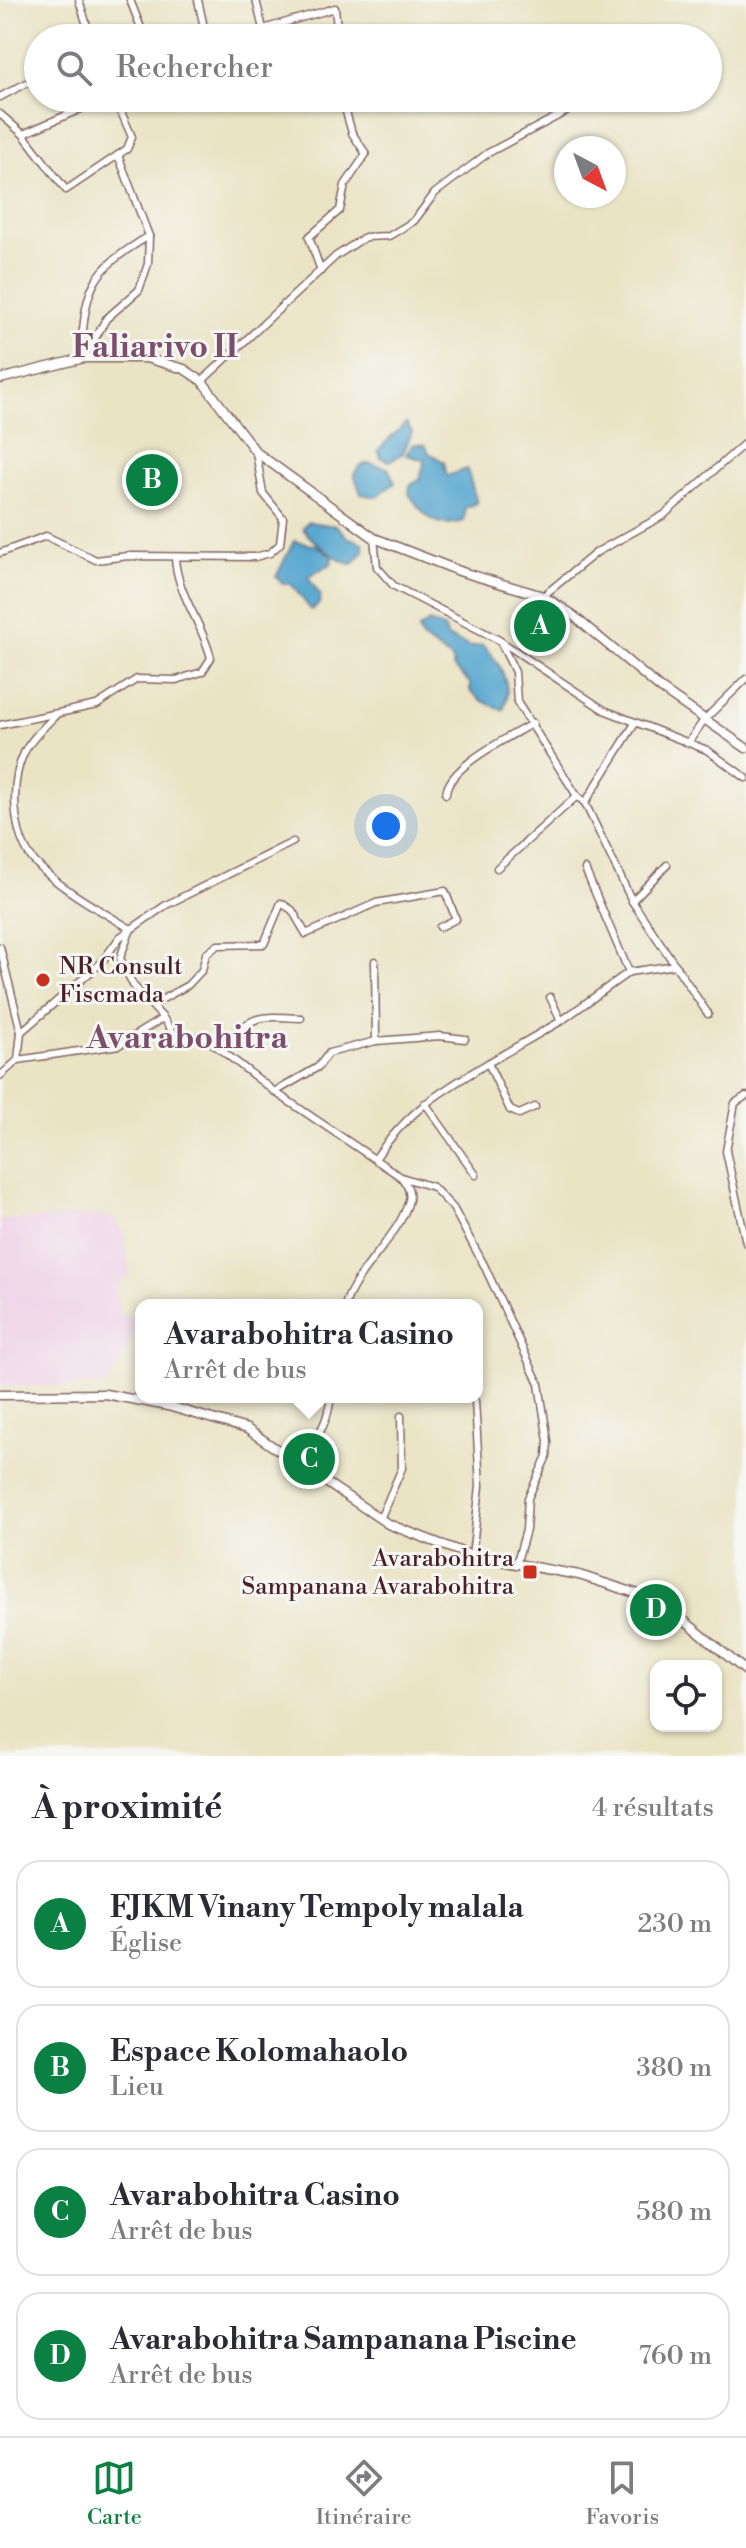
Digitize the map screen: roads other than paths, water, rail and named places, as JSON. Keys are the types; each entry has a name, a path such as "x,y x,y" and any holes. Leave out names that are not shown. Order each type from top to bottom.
{"street":[{"path":"79,0 87,24"},
{"path":"130,0 139,24"},
{"path":"198,0 203,24"},
{"path":"256,0 262,24"},
{"path":"280,24 335,8 337,24"},
{"path":"0,97 24,84"},
{"path":"23,134 74,112"},
{"path":"0,114 23,134 66,190 132,143 120,112"},
{"path":"321,271 309,237 340,210 345,185 366,154 352,133 346,112"},
{"path":"202,381 336,256 365,237 389,236 414,221 435,193 488,153 566,112"},
{"path":"82,358 106,319 139,290 148,264 149,236 118,155"},
{"path":"82,358 90,287 117,255 149,236"},
{"path":"0,379 82,358 146,358 169,362 202,381 256,452 374,538 462,572 543,596 704,720 746,748"},
{"path":"543,596 597,552 664,515 746,442"},
{"path":"0,553 46,536 96,560 255,557 270,553 280,544 283,518 263,493 256,452"},
{"path":"374,538 377,567 394,586 499,640 604,710 634,725 707,750 746,778"},
{"path":"0,725 97,705 137,679 176,680 202,672 211,658 206,635 176,578 175,558"},
{"path":"499,640 515,672 516,699 577,796 585,803 632,901 708,1014"},
{"path":"688,743 704,720 746,679"},
{"path":"56,715 24,753 17,784 16,822 33,860 93,907 131,929"},
{"path":"446,794 449,782 464,766 533,723"},
{"path":"585,803 623,748 634,725"},
{"path":"497,868 577,796"},
{"path":"21,1032 82,981 120,937 131,929 166,905 293,842"},
{"path":"632,901 667,865"},
{"path":"585,869 629,972"},
{"path":"152,1005 188,985 202,970 206,954 218,945 264,944 281,903 292,910 306,934 376,903 445,891 456,919 440,927"},
{"path":"131,929 120,958 133,985 178,1039 203,1036 275,1092 401,1177 408,1185 408,1203 351,1287 347,1299"},
{"path":"0,947 21,1032 18,1060"},
{"path":"375,961 376,1041"},
{"path":"375,1159 396,1127 425,1103 561,1021 629,972 676,965"},
{"path":"550,997 561,1021"},
{"path":"218,1047 249,1021 271,1013 301,1018"},
{"path":"0,1076 18,1060 119,1045 163,1018"},
{"path":"275,1092 318,1067 329,1053 376,1041 440,1036 465,1039"},
{"path":"488,1063 510,1110 519,1114 535,1107"},
{"path":"746,1096 735,1103 726,1151 746,1243"},
{"path":"425,1103 476,1175"},
{"path":"401,1177 433,1187 453,1208 484,1265 539,1384 547,1456 528,1498 526,1530 516,1565"},
{"path":"0,1395 105,1394 135,1400"},
{"path":"152,1403 247,1429 380,1519 472,1556 579,1575 660,1601 746,1671"},
{"path":"295,1460 315,1444 328,1416 330,1403"},
{"path":"472,1556 480,1486 475,1403"},
{"path":"380,1519 402,1468 401,1416"}],"water":[{"path":"406,423 412,432 403,453 390,461 381,458 378,450"},
{"path":"413,444 425,445 429,453 444,462 447,476 467,469 477,503 465,507 464,521 438,522 426,515 409,494 410,485 420,479 425,460 406,455"},
{"path":"369,463 388,468 395,483 376,497 361,494 354,474 360,466"},
{"path":"308,522 337,526 347,537 363,543 364,551 353,564 341,560 306,533 303,528"},
{"path":"294,541 318,546 332,557 331,564 308,577 320,595 320,603 311,610 291,584 282,583 276,577"},
{"path":"429,622 445,629 447,637 471,647 482,645 489,651 506,683 503,710 482,701 470,691 470,683 453,667 452,659 422,638 418,630"}],"place":[{"name":"Espace Kolomahaolo","path":"152,480"},
{"name":"FJKM Vinany Tempoly malala","path":"540,626"},
{"name":"NR Consult Fiscmada","path":"43,980"},
{"name":"Avarabohitra Casino","path":"309,1459"},
{"name":"Avarabohitra Sampanana Avarabohitra","path":"530,1572"},
{"name":"Avarabohitra Sampanana Piscine","path":"656,1610"}],"district":[{"name":"Faliarivo II","path":"155,346"},
{"name":"Avarabohitra","path":"187,1037"}]}
